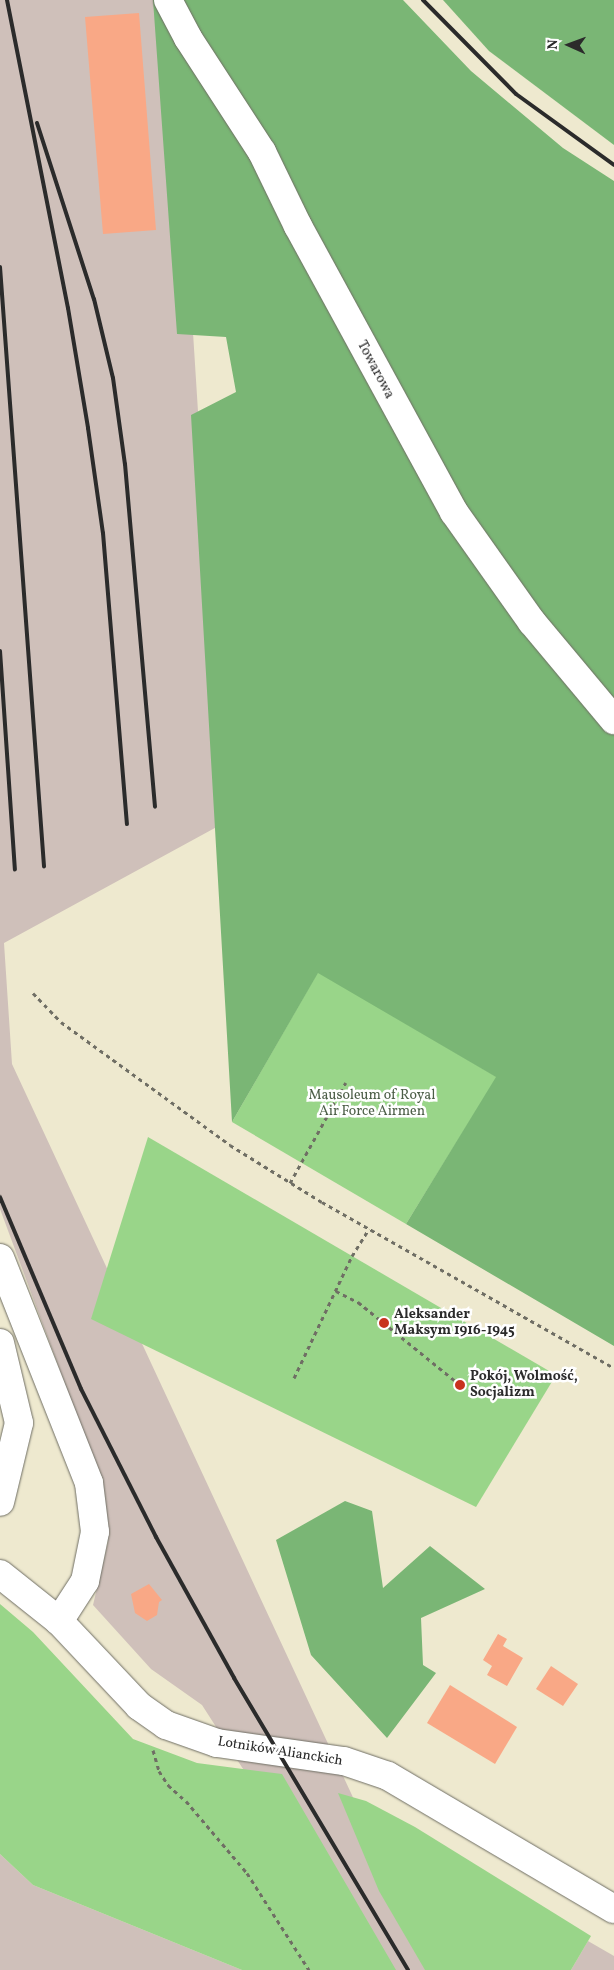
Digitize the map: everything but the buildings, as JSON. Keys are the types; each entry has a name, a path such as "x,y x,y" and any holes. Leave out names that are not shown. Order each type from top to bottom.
{"street":[{"name":"Towarowa","path":"168,0 188,38 262,152 312,252 454,512 532,622 614,720"},
{"path":"0,1258 89,1483 95,1532 85,1581 59,1621"},
{"path":"0,1343 19,1423 0,1502"},
{"name":"Lotników Alianckich","path":"0,1574 59,1621 139,1706 166,1725 217,1743 344,1761 388,1776 614,1909"}],"path":[{"path":"33,993 61,1022 230,1145 369,1229 614,1368"},
{"path":"290,1183 346,1082"},
{"path":"294,1378 352,1256 369,1229"},
{"path":"336,1291 358,1302 454,1380"},
{"path":"152,1748 159,1771 168,1785 186,1801 248,1873 309,1970"}],"shaded area":[{"path":"0,0 172,0 224,823 4,943 12,1064 397,1892 442,1970 372,1970 202,1705 151,1669 93,1605 108,1542 91,1454 0,1209"},
{"path":"0,1854 33,1885 242,1970 0,1970"},
{"path":"588,1941 614,1956 614,1970 571,1970"}],"green space":[{"path":"153,0 403,0 471,71 563,148 614,181 614,1346 406,1224 496,1077 318,973 232,1122 191,415 236,392 226,337 177,334"},
{"path":"443,0 614,0 614,145 489,51"},
{"name":"Mausoleum of Royal Air Force Airmen","path":"318,972 497,1077 406,1224 232,1122"},
{"path":"148,1137 556,1375 476,1507 91,1319"},
{"path":"345,1501 372,1511 383,1588 430,1546 485,1589 421,1618 423,1665 436,1673 387,1738 311,1655 276,1540"},
{"path":"0,1604 33,1632 133,1739 197,1763 282,1774 396,1970 242,1970 33,1885 0,1854"},
{"path":"338,1793 366,1801 415,1827 591,1936 571,1970 425,1970 379,1891"}],"railway":[{"path":"7,0 68,308 88,428 103,533 127,824"},
{"path":"423,0 516,94 614,165"},
{"path":"37,123 94,299 113,378 125,464 155,807"},
{"path":"0,267 44,866"},
{"path":"0,651 15,869"},
{"path":"0,1197 81,1389 156,1537 234,1678 408,1970"}],"place":[{"name":"Aleksander Maksym 1916-1945","path":"384,1323"},
{"name":"Pokój, Wolmość, Socjalizm","path":"460,1385"}]}
